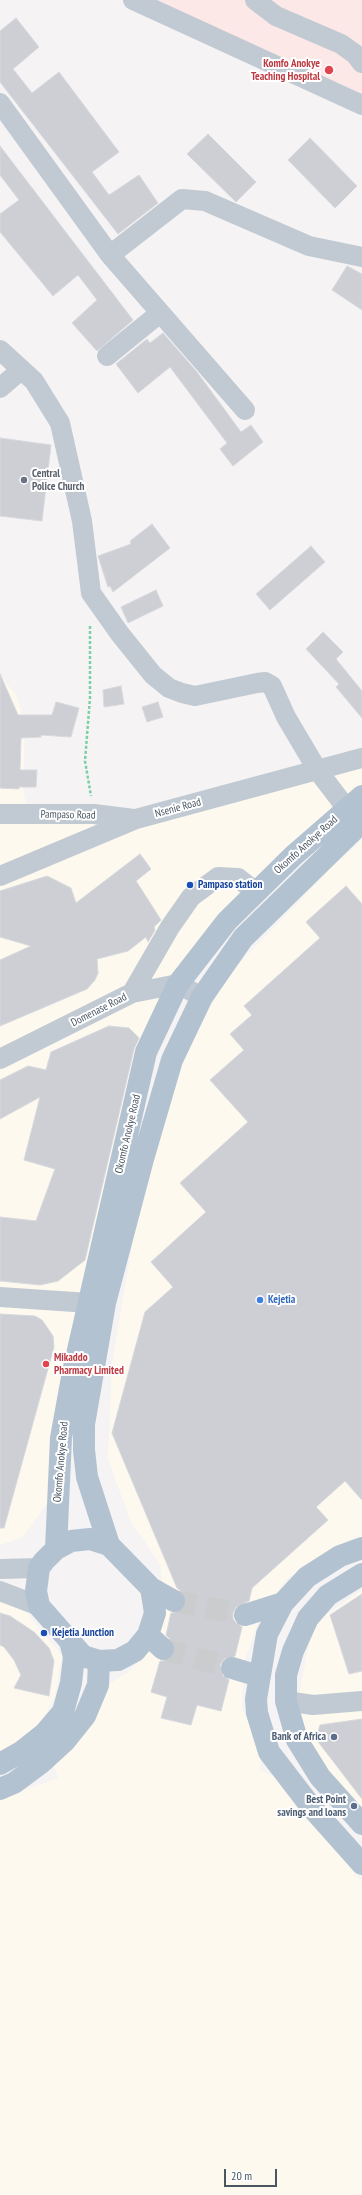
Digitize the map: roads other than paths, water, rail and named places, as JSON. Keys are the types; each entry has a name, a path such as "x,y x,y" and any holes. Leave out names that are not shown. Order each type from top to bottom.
{"main road":[{"name":"Okomfo Anokye Road","path":"56,1549 61,1438 89,1303 146,1052 178,984 227,921 293,856 357,809"},
{"name":"Okomfo Anokye Road","path":"109,1545 87,1477 84,1450 84,1424 105,1303 143,1159 172,1060 202,997 243,938 357,809"},
{"path":"151,1588 155,1613 156,1642 135,1650 118,1660 99,1661 83,1656 71,1645 40,1606 36,1591 39,1568 56,1549 71,1541 90,1539 109,1545 151,1588 174,1601"},
{"path":"362,1548 340,1556 307,1577 283,1604 267,1634 256,1699 257,1713 269,1752 312,1808 362,1864"},
{"path":"362,1574 328,1595 308,1618 293,1651 288,1669 286,1701 297,1740 320,1777 362,1824"},
{"path":"245,1615 283,1604"},
{"path":"0,1764 21,1752 45,1733 63,1712 73,1670 74,1657 71,1645"},
{"path":"0,1789 14,1783 41,1763 65,1741 85,1716 98,1685 99,1661"},
{"path":"232,1668 259,1676"}],"street":[{"path":"133,0 268,60 362,105"},
{"path":"255,0 276,16 341,44 355,54 362,63"},
{"path":"0,103 110,255 245,410"},
{"path":"110,255 182,199 205,201 309,246 362,257"},
{"path":"107,356 160,313"},
{"path":"0,350 34,381 60,423 82,521 91,593 120,634 153,675 169,688 182,693 195,696 257,682 265,682 272,686 286,717 318,771 357,809"},
{"path":"0,388 21,370"},
{"name":"Nsenie Road","path":"0,876 136,819 362,758"},
{"name":"Pampaso Road","path":"0,814 94,814 136,819"},
{"path":"132,993 170,927 191,897 218,877 238,878 256,892"},
{"path":"178,984 202,997"},
{"name":"Domenase Road","path":"0,1059 132,993 178,984"},
{"path":"0,1296 89,1303"},
{"path":"0,1569 39,1568"},
{"path":"0,1591 40,1606"},
{"path":"286,1701 313,1705 362,1701"}],"tunnel":[{"path":"174,1601 245,1615"},
{"path":"163,1649 232,1668"}],"place":[{"name":"Komfo Anokye Teaching Hospital","path":"329,70"},
{"name":"Central Police Church","path":"24,480"},
{"name":"Pampaso station","path":"190,885"},
{"name":"Kejetia","path":"260,1300"},
{"name":"Mikaddo Pharmacy Limited","path":"46,1364"},
{"name":"Kejetia Junction","path":"44,1633"},
{"name":"Bank of Africa","path":"334,1737"},
{"name":"Best Point savings and loans","path":"354,1806"}]}
